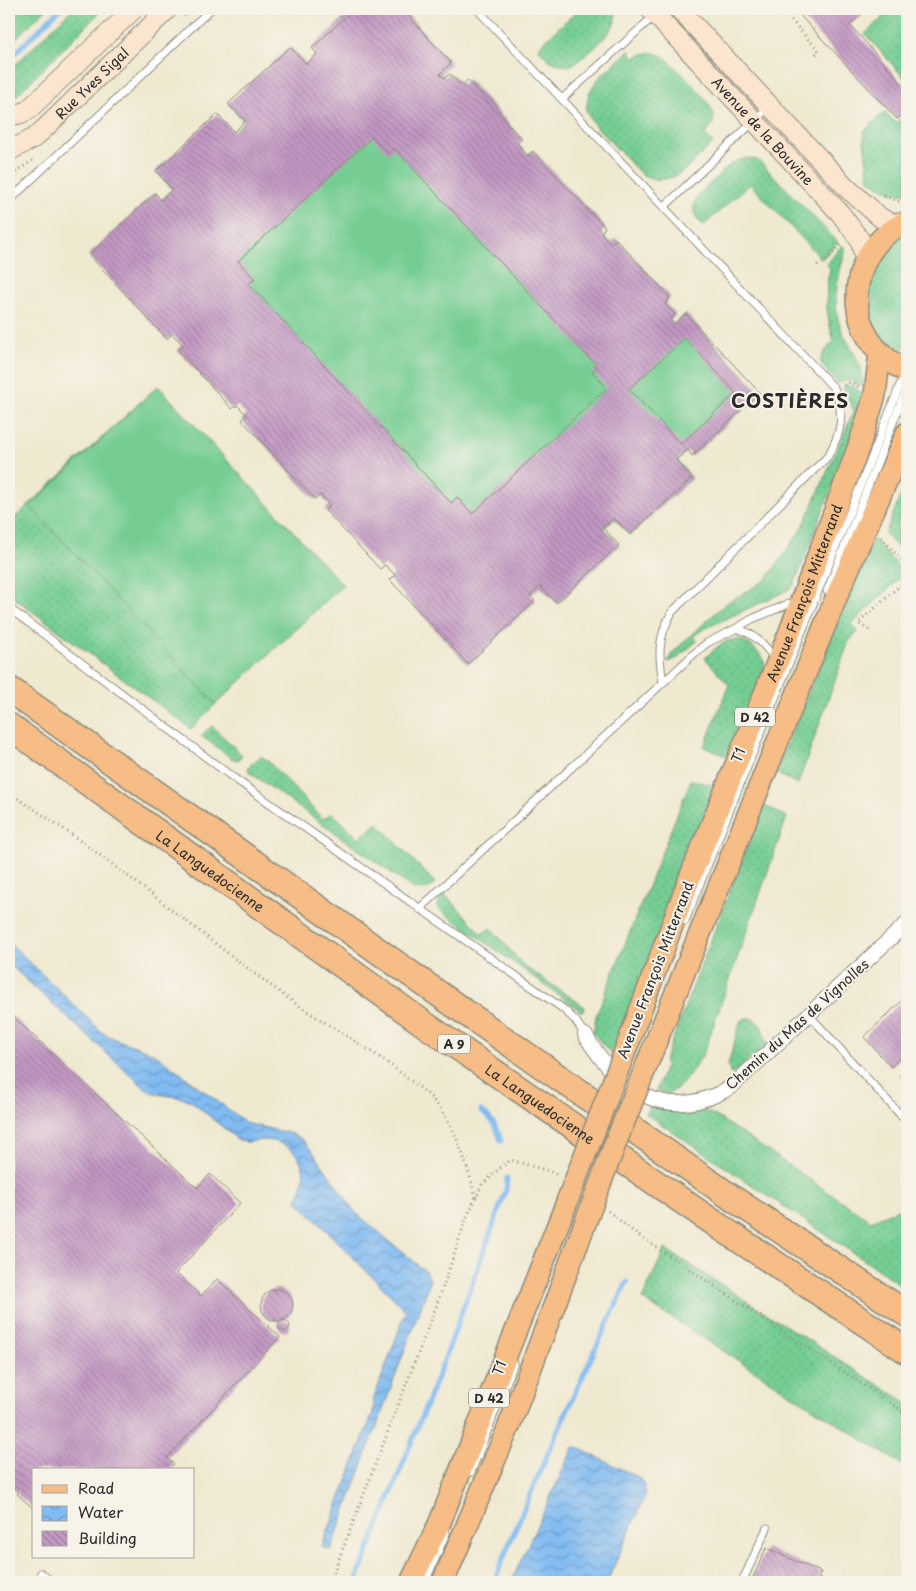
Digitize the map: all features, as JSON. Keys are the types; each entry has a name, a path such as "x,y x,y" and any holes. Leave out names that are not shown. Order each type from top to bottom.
{"highway":[{"name":"A 9","path":"9,688 454,1005 735,1200 907,1314"},
{"name":"La Languedocienne","path":"9,726 427,1026 720,1227 907,1351"}],"main road":[{"path":"906,216 881,239 866,260 859,277 857,303 864,329 880,352 907,374"},
{"name":"Avenue François Mitterrand","path":"641,1045 689,880 777,663 860,446 876,395 880,352"},
{"name":"Avenue François Mitterrand","path":"411,1582 440,1522 574,1218 641,1045 907,433"},
{"name":"Avenue François Mitterrand","path":"443,1582 509,1426 574,1218"}],"street":[{"name":"Rue Yves Sigal","path":"9,116 28,110 134,9"},
{"name":"Rue Yves Sigal","path":"9,152 34,138 168,9"},
{"name":"Avenue de la Bouvine","path":"679,9 870,209 881,218 891,222 906,216"},
{"name":"Avenue de la Bouvine","path":"655,11 849,224 860,240 866,260"},
{"name":"Chemin du Mas de Vignolles","path":"585,1035 604,1064 640,1094 665,1103 692,1102 715,1097 731,1087 907,923"}],"lane":[{"path":"9,200 211,9"},
{"path":"477,9 834,388 840,402 840,431 828,456 672,612 660,641 659,660 663,681"},
{"path":"562,99 655,11"},
{"path":"664,207 770,106"},
{"path":"826,596 907,374"},
{"name":"T1","path":"681,931 907,374"},
{"path":"907,528 907,538"},
{"path":"419,909 663,681 707,643 760,616 801,600"},
{"path":"9,608 231,776 562,1008 575,1020 585,1035"},
{"path":"737,628 751,633 759,639 777,663"},
{"name":"T1","path":"641,1045 800,667"},
{"path":"641,1045 648,1014"},
{"path":"809,1015 907,1122"},
{"path":"557,1248 574,1218"},
{"name":"T1","path":"504,1416 574,1218"},
{"name":"T1","path":"468,1481 518,1353"},
{"path":"435,1582 501,1425"},
{"path":"425,1582 450,1524"},
{"path":"742,1582 767,1528"},
{"path":"41,1573 52,1582"}],"path":[{"path":"625,9 628,12"},
{"path":"781,9 819,51 815,55"},
{"path":"880,193 906,216"},
{"path":"842,238 847,249"},
{"path":"817,265 825,261 840,244 845,242"},
{"path":"834,388 850,382 862,389"},
{"path":"879,535 907,566"},
{"path":"869,630 858,624 907,579"},
{"path":"9,793 36,809 121,870 292,1001 393,1066 434,1100 451,1126 476,1198"},
{"path":"330,1582 439,1299 466,1219 482,1185 510,1160 549,1171 567,1180"},
{"path":"602,1205 635,1233 907,1414"}],"green space":[{"path":"17,9 46,9 9,45 9,17"},
{"path":"72,9 103,9 13,99 9,99 9,71"},
{"path":"354,9 402,9 451,63 440,74 444,78 450,74 462,85 468,80 522,139 517,143 527,155 533,151 605,227 601,233 610,243 616,239 670,297 665,304 675,315 670,320 674,324 686,314 760,393 692,456 688,450 677,460 692,478 630,535 614,519 604,528 619,545 557,603 540,586 530,596 535,601 468,664 390,580 395,574 325,510 330,506 321,495 315,499 242,420 247,415 238,405 232,409 178,350 183,345 173,334 167,339 89,255 155,193 161,200 172,189 156,171 217,115 233,132 244,121 228,104 290,47 306,64 317,54 312,48"},
{"path":"579,9 616,9 616,18 608,34 587,54 570,66 555,63 548,59 538,47"},
{"path":"892,9 907,9 907,81 865,34"},
{"path":"629,50 634,58 650,53 666,58 694,86 712,111 713,122 705,135 713,143 686,169 674,177 658,180 642,175 592,122 586,110 589,93 597,80"},
{"path":"885,112 896,123 907,113 907,193 892,193 869,180 864,131"},
{"path":"747,158 758,160 838,242 822,259 750,184 703,226 697,219 694,206 699,195 729,166 736,161"},
{"path":"907,233 907,340 901,356 884,342 873,324 867,293 868,282 872,283 881,261 878,258 891,243"},
{"path":"842,245 845,253 836,295 836,306 840,327 860,367 864,387 849,380 838,383 826,371 821,362 823,354 834,341 829,323 827,304 830,268 827,264"},
{"path":"847,385 852,386 863,394 857,423 794,585 788,590 704,629 693,636 697,641 676,659 668,662 672,653 725,604 766,580 803,527 854,411 843,387"},
{"path":"158,386 31,506 216,704 191,729 9,594 9,523"},
{"path":"158,386 343,585 216,704 30,506"},
{"path":"907,480 907,506 900,518 898,530 900,543 907,557 885,534"},
{"path":"873,539 905,573 852,624 858,632 849,641 798,784 775,773"},
{"path":"738,639 747,643 759,653 765,667 731,758 704,747 729,685 705,658 724,643"},
{"path":"212,726 242,755 238,760 233,759 201,736"},
{"path":"260,757 265,758 323,819 332,813 359,838 378,823 435,883 426,890 414,889 249,772 248,767"},
{"path":"691,780 719,787 612,1055 593,1033 596,1016"},
{"path":"763,805 787,817 703,1055 687,1078 672,1092 666,1094 656,1091 666,1064 664,1062"},
{"path":"444,893 482,934 491,928 524,966 585,1007 584,1010 581,1011 440,910 438,906 440,896"},
{"path":"746,1018 755,1020 761,1026 767,1044 733,1074 730,1073 728,1065 740,1022"},
{"path":"649,1106 699,1110 716,1116 871,1221 907,1205 907,1289 646,1114"},
{"path":"665,1249 907,1403 907,1468 642,1299"}],"water":[{"path":"9,942 103,1033 158,1056 245,1122 293,1134 303,1140 355,1212 426,1272 429,1277 430,1282 331,1550 322,1547 373,1412 374,1398 406,1311 297,1201 303,1185 304,1173 299,1158 294,1152 280,1143 272,1141 241,1141 191,1101 147,1090 9,964"},
{"path":"574,1446 638,1477 643,1483 646,1494 607,1582 511,1582"}],"building":[{"path":"354,9 402,9 451,63 440,74 444,78 450,74 462,85 468,80 522,139 517,143 528,156 533,151 605,227 601,233 610,244 616,239 670,297 665,304 675,315 670,320 674,324 686,314 760,393 692,456 688,450 676,460 692,478 630,535 614,518 603,528 619,545 557,603 540,586 530,596 535,601 468,664 390,580 395,575 385,565 380,569 325,510 330,506 321,495 315,499 242,420 247,415 237,405 232,409 178,350 183,345 172,334 167,339 89,255 155,193 161,200 172,189 156,171 217,114 234,132 245,121 228,104 290,47 306,64 317,54 312,48","holes":["372,137 388,153 394,148 598,367 592,371 607,388 472,514 457,497 451,503 249,284 255,279 238,261","685,338 736,393 681,444 629,389"]},
{"path":"794,9 868,9 850,25 907,89 907,110 897,119"},
{"path":"907,996 907,1066 900,1058 891,1067 864,1037"},
{"path":"9,1013 197,1188 210,1174 240,1203 176,1273 201,1296 217,1279 280,1337 167,1458 174,1464 170,1468 32,1468 32,1507 17,1494 19,1492 14,1488 9,1494"},
{"path":"907,1068 907,1083 900,1075"},
{"path":"277,1289 283,1290 288,1294 292,1299 292,1311 288,1316 283,1320 277,1321 271,1320 266,1316 262,1311 261,1305 262,1299 266,1294 271,1290"},
{"path":"284,1320 290,1326 284,1332 278,1326"},
{"path":"766,1548 821,1572 818,1578 828,1582 751,1582"}],"waterway":[{"path":"9,59 60,9"},
{"path":"481,1111 494,1124 501,1141"},
{"path":"356,1582 448,1350 506,1190 507,1178"},
{"path":"494,1582 558,1431 627,1282"}],"district":[{"name":"COSTIÈRES","path":"790,400"}]}
